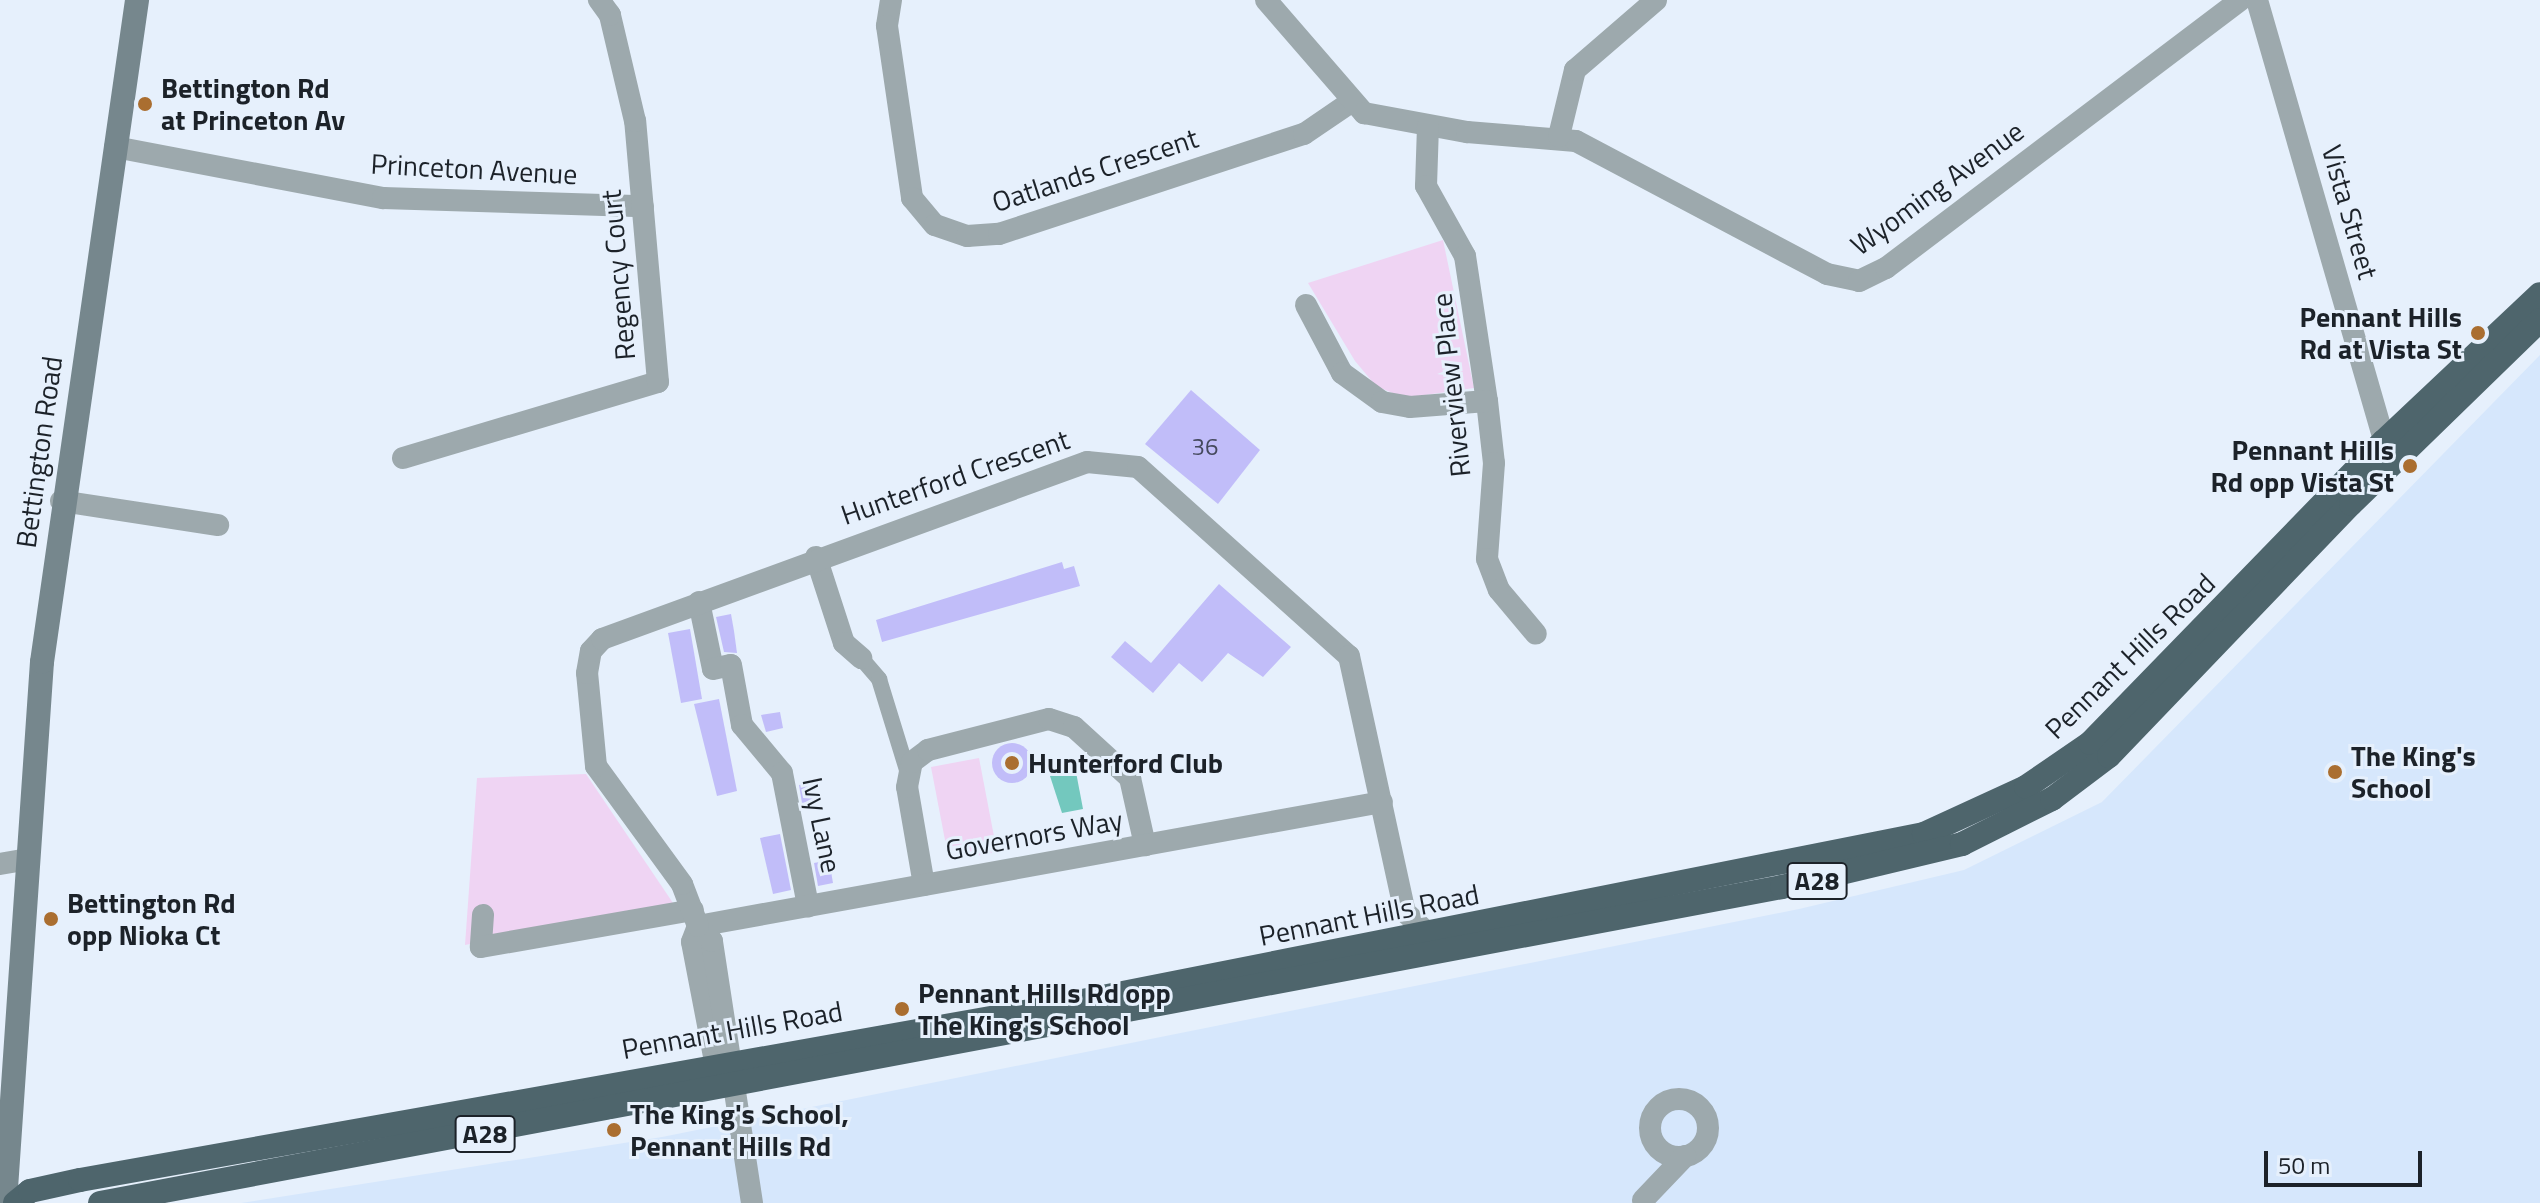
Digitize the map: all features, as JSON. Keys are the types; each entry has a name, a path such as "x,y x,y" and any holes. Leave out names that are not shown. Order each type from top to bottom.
{"highway":[{"name":"Pennant Hills Road","path":"15,1203 38,1189 725,1061 1047,1008 1883,844 1987,808 2057,768 2099,734 2384,441 2540,294"},
{"name":"Pennant Hills Road","path":"100,1203 731,1088 1855,873 1962,844 2052,799 2109,756 2351,504 2540,320"}],"main road":[{"name":"Bettington Road","path":"5,1203 27,859 61,501 137,0"}],"street":[{"name":"Regency Court","path":"403,458 658,382 643,206 626,69 599,0"},
{"name":"Oatlands Crescent","path":"891,0 887,26 912,198 935,225 967,236 999,234 1304,134 1351,102"},
{"path":"1266,0 1351,102"},
{"path":"1559,136 1575,70 1656,0"},
{"name":"Wyoming Avenue","path":"1351,102 1370,116 1428,126 1559,136 1609,155 1827,274 1859,281 1886,268 2240,0"},
{"name":"Vista Street","path":"2257,0 2384,441"},
{"name":"Riverview Place","path":"1428,126 1426,186 1465,256 1487,401 1494,463 1487,559 1499,590 1536,634"},
{"name":"Princeton Avenue","path":"115,147 383,198 643,206"},
{"path":"1306,305 1342,373 1382,402 1410,407 1487,401"},
{"name":"Hunterford Crescent","path":"731,1088 692,942 695,918 682,884 596,766 587,673 591,651 602,639 816,557 1087,462 1138,467 1349,656 1405,912 1429,934"},
{"path":"61,501 218,525"},
{"path":"816,557 844,643 879,679 908,773 924,885"},
{"name":"Ivy Lane","path":"699,602 713,669 731,665 742,725 782,773 808,906"},
{"path":"908,773 928,750 1049,719 1066,722 1130,778 1145,845"},
{"name":"Governors Way","path":"483,915 481,947 808,906 1382,802"},
{"path":"0,864 27,859"},
{"path":"731,1088 752,1203"},
{"path":"1688,1100 1705,1114 1708,1129 1702,1145 1685,1156 1643,1201 1658,1149 1650,1132 1654,1112 1665,1102 1688,1100"},
{"path":"1658,1149 1685,1156"}],"shaded area":[{"path":"1443,240 1474,388 1404,398 1376,386 1355,361 1308,283"},
{"name":"The King's School","path":"2540,355 2540,1203 241,1203 662,1137 1799,909 1964,870 2102,802"},
{"path":"979,758 997,852 949,861 931,767"},
{"path":"1076,772 1083,809 1062,813 1050,776"},
{"path":"586,774 673,903 465,945 477,778"}],"building":[{"path":"1191,390 1260,450 1218,504 1145,444"},
{"path":"1062,562 1064,569 1074,566 1080,586 882,642 876,620"},
{"path":"1219,584 1291,647 1263,677 1228,653 1202,682 1179,663 1153,693 1111,657 1125,641 1151,663"},
{"path":"731,614 737,653 724,652 716,617"},
{"path":"690,629 702,699 681,703 668,633"},
{"path":"719,699 737,791 717,796 694,704"},
{"path":"780,712 783,728 766,732 761,715"},
{"name":"Hunterford Club","path":"1012,743 1026,749 1032,763 1026,777 1012,783 998,777 992,763 998,749"},
{"path":"814,782 818,800 802,803 799,785"},
{"path":"780,834 791,890 773,894 760,838"},
{"path":"829,860 833,883 818,886 814,863"}],"place":[{"name":"Bettington Rd at Princeton Av","path":"145,104"},
{"name":"Pennant Hills Rd at Vista St","path":"2478,333"},
{"name":"Pennant Hills Rd opp Vista St","path":"2410,466"},
{"name":"Hunterford Club","path":"1012,763"},
{"name":"The King's School","path":"2335,772"},
{"name":"Bettington Rd opp Nioka Ct","path":"51,919"},
{"name":"Pennant Hills Rd opp The King's School","path":"902,1009"},
{"name":"The King's School, Pennant Hills Rd","path":"614,1130"}]}
